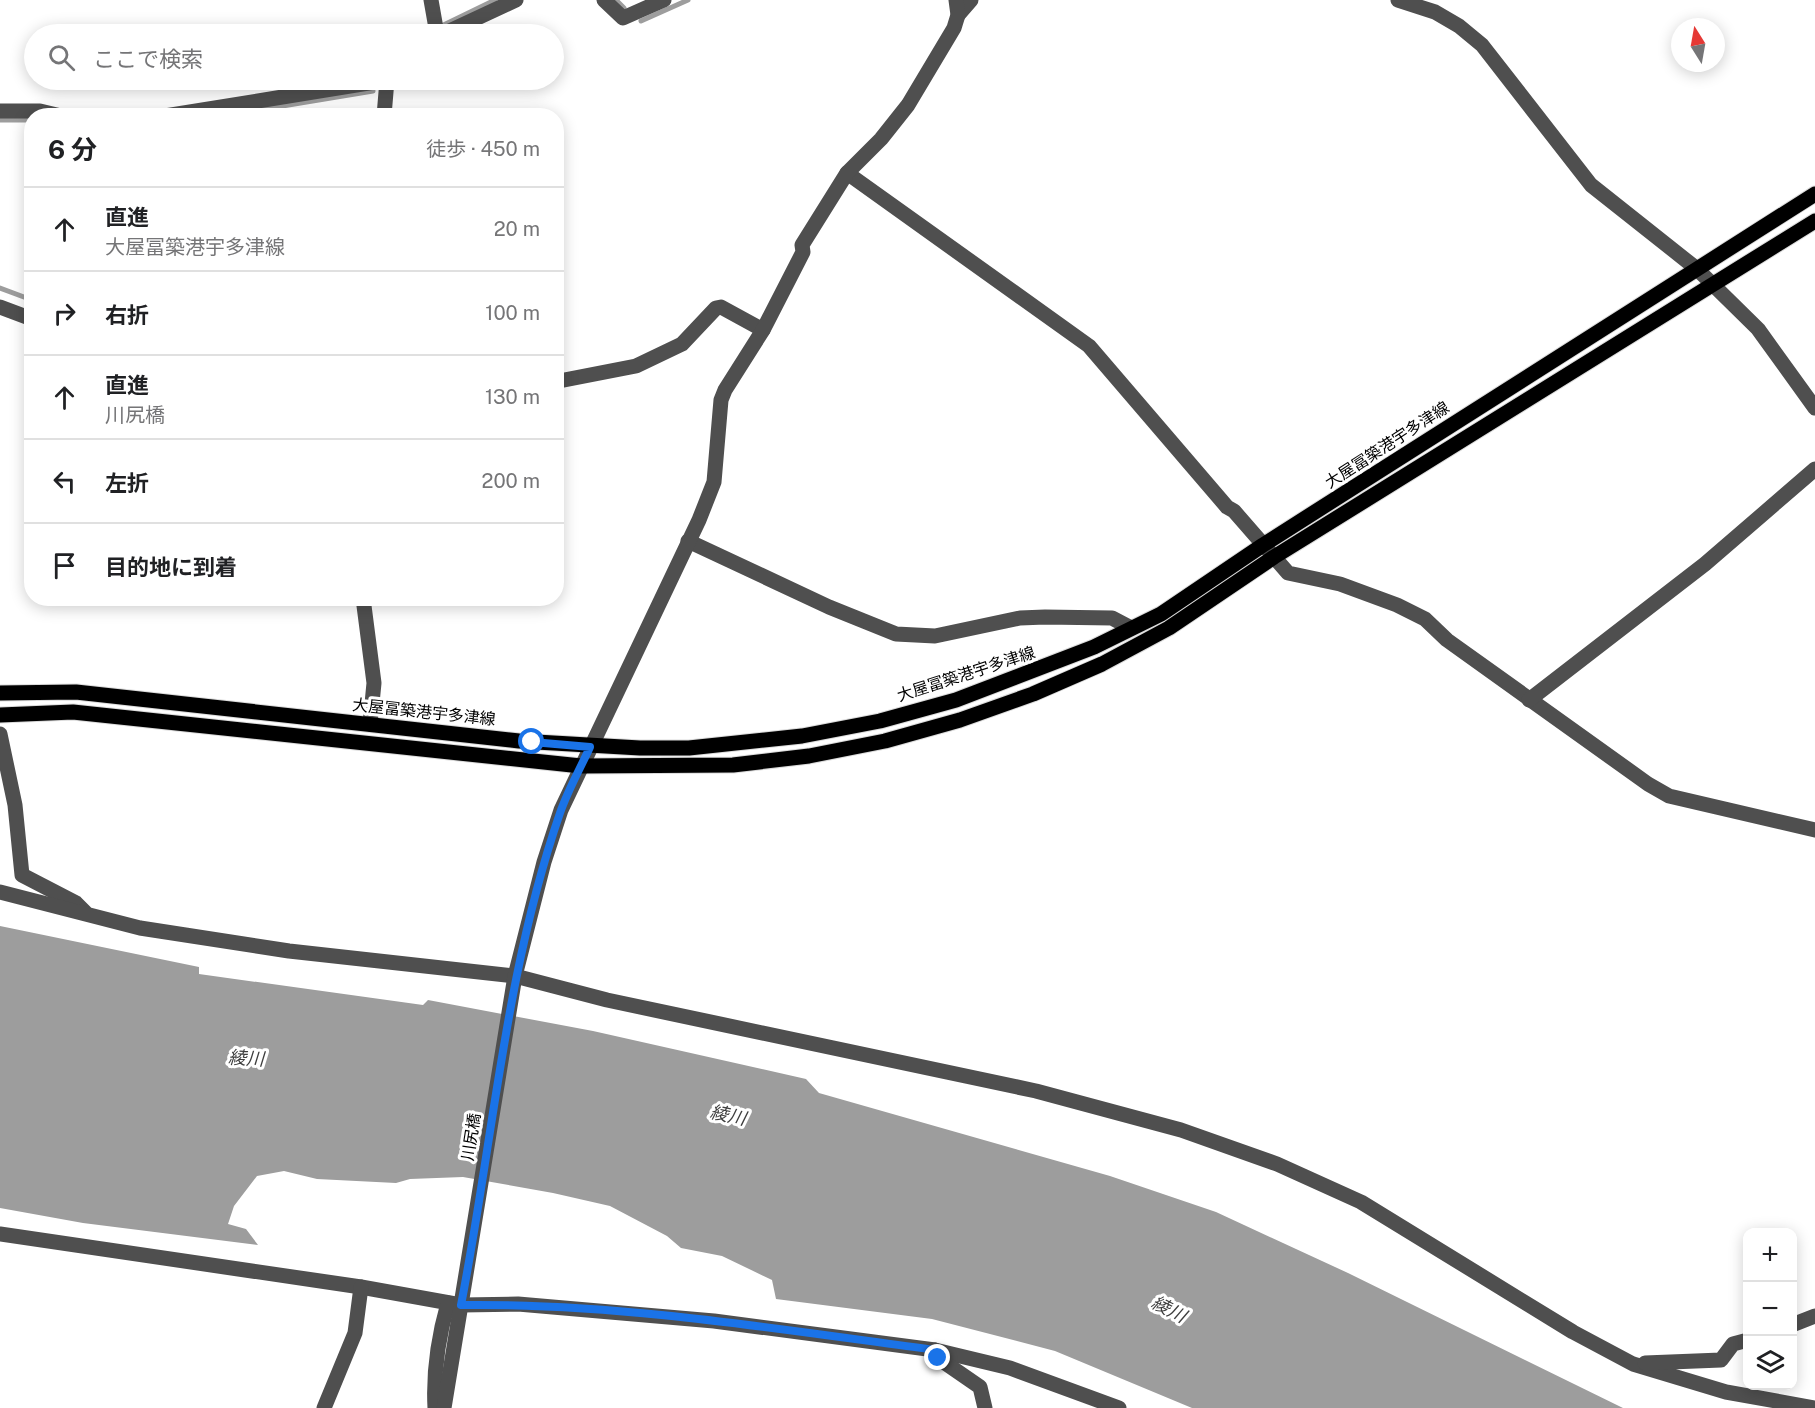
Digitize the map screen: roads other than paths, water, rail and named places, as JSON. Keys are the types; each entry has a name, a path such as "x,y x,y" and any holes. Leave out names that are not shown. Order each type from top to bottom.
{"main road":[{"name":"大屋冨築港宇多津線","path":"0,693 76,692 590,747 689,748 737,744 802,736 880,721 956,700 1026,675 1161,614 1263,545 1815,194"},
{"path":"0,715 73,712 581,766 733,765 809,756 885,741 960,720 1033,694 1102,664 1169,628 1274,557 1815,221"}],"street":[{"path":"431,0 436,24"},
{"path":"457,24 516,0"},
{"path":"604,0 623,18 664,0"},
{"name":"川尻橋","path":"457,1300 514,982 544,862 561,810 699,520 714,482 721,400 763,330 803,252 802,244 847,174 881,139 908,105 954,28 957,7 971,0"},
{"path":"1398,0 1435,12 1460,26 1482,45 1591,184 1714,285 1758,329 1815,408"},
{"path":"214,108 325,90"},
{"path":"385,108 386,90"},
{"path":"0,111 24,111"},
{"path":"847,174 1089,346 1227,507 1234,511 1293,575 1340,584 1397,605 1425,619 1446,640 1529,700 1648,784 1670,796 1815,830"},
{"path":"0,307 24,316"},
{"path":"564,380 636,366 682,344 716,308 721,307 763,330"},
{"path":"1529,700 1705,564 1815,469"},
{"path":"688,541 829,607 896,634 935,636 1020,618 1045,617 1112,618 1131,628"},
{"path":"364,606 374,683 370,724"},
{"path":"0,734 15,805 22,875 76,903 87,915"},
{"path":"0,892 140,928 514,982 607,1000 1036,1091 1192,1134 1277,1164 1361,1202 1573,1332 1633,1364 1726,1392 1815,1408"},
{"path":"0,1234 457,1300 670,1317 935,1350 1029,1374 1119,1408"},
{"path":"324,1408 355,1334 362,1287"},
{"path":"435,1408 437,1343 457,1300"},
{"path":"444,1408 457,1300"},
{"path":"1797,1323 1815,1316"},
{"path":"1633,1364 1721,1360 1733,1344 1743,1341"},
{"path":"935,1350 938,1358 980,1387 985,1408"}],"water":[{"name":"綾川","path":"0,926 199,967 199,974 423,1005 428,1000 593,1031 806,1079 819,1093 1110,1176 1216,1212 1348,1273 1623,1408 1192,1408 1055,1351 932,1319 776,1299 772,1280 722,1256 681,1248 667,1236 610,1206 463,1177 410,1179 396,1183 317,1179 284,1171 257,1176 234,1206 228,1224 246,1229 258,1245 83,1223 0,1208"}],"waterway":[{"path":"446,24 495,0"},
{"path":"616,0 624,8"},
{"path":"641,21 688,0"},
{"path":"271,108 373,91"},
{"path":"0,120 24,120"},
{"path":"0,288 24,297"}]}
